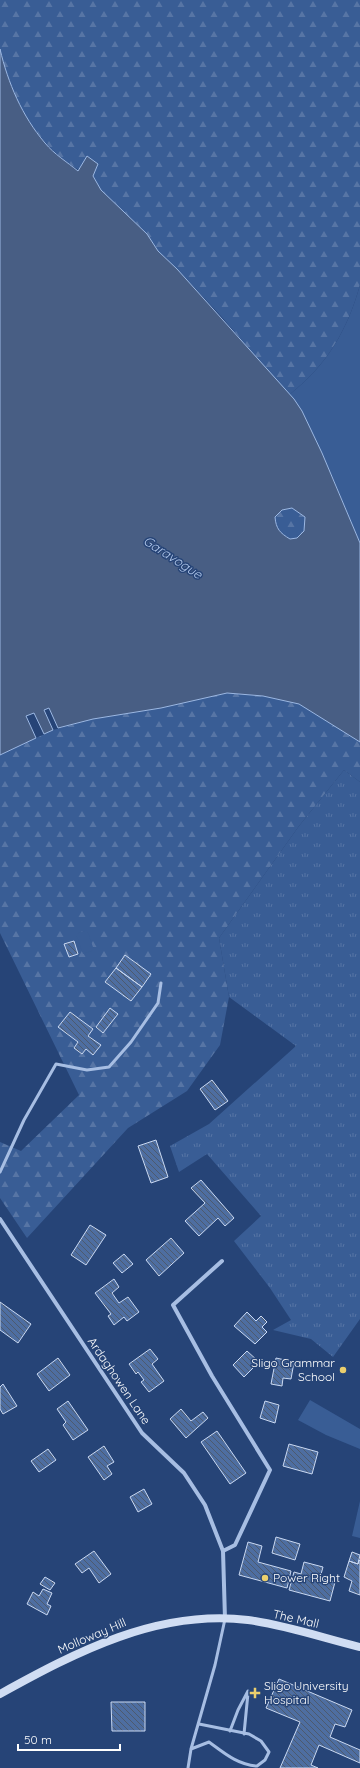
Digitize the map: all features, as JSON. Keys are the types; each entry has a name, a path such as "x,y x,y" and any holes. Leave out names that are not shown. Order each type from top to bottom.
{"main road":[{"name":"The Mall","path":"225,1619 248,1620 360,1647"},
{"name":"Molloway Hill","path":"0,1694 110,1640 159,1625 183,1621 225,1619"}],"street":[{"name":"Ardaghowen Lane","path":"0,1219 142,1433 184,1473 205,1505 223,1551 225,1619"},
{"path":"222,1261 172,1305 212,1376 270,1470 234,1545 223,1551"}],"lane":[{"path":"0,1172 24,1120 56,1064 87,1070 109,1067 131,1042 158,1003 161,983"},
{"path":"188,1768 191,1749 199,1724 225,1619"},
{"path":"230,1732 238,1710 248,1691 244,1734"},
{"path":"191,1749 209,1742 239,1762 248,1766 257,1766 265,1760 269,1752 262,1741 244,1734 199,1724"}],"green space":[{"path":"0,0 360,0 360,285 349,317 334,346 314,372 289,395 220,315 158,251 147,234 101,190 93,176 76,168 60,156 45,142 32,125 20,106 4,68 0,49"},
{"path":"360,285 360,543 333,478 302,411 289,395 314,372 334,346 349,317"},
{"path":"292,508 305,517 304,531 297,538 290,539 279,530 276,525 275,517 282,510"},
{"path":"227,693 263,696 299,704 360,742 360,782 344,770 299,826 219,938 229,997 220,1045 187,1091 128,1128 27,1238 0,1198 0,1142 21,1151 79,1095 0,933 0,755 53,730 93,719 161,708"},
{"path":"344,770 360,782 360,1319 333,1357 311,1339 273,1330 291,1320 270,1288 234,1241 261,1216 207,1154 179,1172 170,1146 209,1124 296,1046 229,997 219,938 299,826"},
{"path":"87,930 94,950 83,954 76,934"},
{"path":"310,1400 360,1429 360,1449 326,1435 298,1420"},
{"path":"360,1501 360,1538 352,1536"}],"water":[{"name":"Garavogue","path":"0,49 7,74 17,99 29,122 45,143 56,154 78,171 87,156 98,164 93,176 101,190 147,234 158,251 177,269 294,399 302,411 322,453 360,543 360,742 299,704 263,696 227,693 161,708 93,719 58,728 49,708 44,710 53,730 44,734 34,713 26,716 36,738 0,755","holes":["292,508 305,517 304,531 297,538 290,539 284,535 276,525 275,517 282,510"]}],"building":[{"path":"74,941 78,954 69,957 64,944"},
{"path":"125,955 151,974 142,987 116,968"},
{"path":"116,968 142,987 131,1001 105,982"},
{"path":"110,1008 118,1014 103,1033 96,1027"},
{"path":"70,1012 93,1029 88,1036 101,1045 93,1055 86,1049 82,1054 74,1048 78,1042 58,1027"},
{"path":"212,1080 228,1101 215,1110 200,1089"},
{"path":"156,1140 168,1177 151,1183 138,1146"},
{"path":"201,1180 234,1218 225,1226 218,1218 199,1236 185,1221 205,1203 191,1188"},
{"path":"90,1225 106,1235 86,1265 71,1255"},
{"path":"171,1238 184,1253 159,1276 146,1260"},
{"path":"124,1254 133,1264 122,1273 113,1263"},
{"path":"114,1279 119,1287 112,1293 119,1303 128,1297 139,1312 127,1321 124,1317 114,1325 108,1316 111,1314 95,1293"},
{"path":"0,1302 31,1324 18,1343 0,1330"},
{"path":"247,1312 256,1321 261,1316 267,1322 262,1327 267,1332 255,1344 234,1326"},
{"path":"150,1349 158,1359 152,1364 164,1381 149,1392 141,1382 144,1380 138,1372 136,1374 129,1364"},
{"path":"247,1351 259,1362 244,1377 233,1365"},
{"path":"58,1358 70,1375 49,1391 37,1374"},
{"path":"276,1358 294,1362 291,1379 283,1378 282,1386 271,1384"},
{"path":"3,1384 17,1406 3,1414 0,1409 0,1387"},
{"path":"68,1401 88,1430 73,1440 63,1425 66,1422 57,1409"},
{"path":"265,1401 279,1405 275,1423 260,1418"},
{"path":"181,1409 191,1421 203,1412 208,1418 186,1438 170,1419"},
{"path":"217,1431 246,1473 230,1484 201,1442"},
{"path":"289,1444 318,1452 312,1474 283,1466"},
{"path":"104,1446 114,1462 107,1466 112,1474 104,1480 88,1457"},
{"path":"48,1449 56,1460 39,1472 31,1461"},
{"path":"144,1489 152,1504 138,1512 130,1497"},
{"path":"276,1537 300,1544 295,1560 272,1553"},
{"path":"248,1542 262,1546 258,1562 291,1571 287,1588 239,1575"},
{"path":"94,1551 111,1574 99,1583 89,1568 82,1573 75,1564"},
{"path":"352,1552 360,1555 358,1564 349,1561"},
{"path":"359,1560 360,1595 349,1591 352,1581 344,1577 349,1561 358,1564"},
{"path":"304,1562 323,1567 320,1578 335,1582 330,1601 289,1590 294,1572 301,1574"},
{"path":"45,1577 55,1583 50,1590 40,1584"},
{"path":"43,1589 52,1593 47,1604 51,1606 47,1615 27,1604 33,1592 39,1596"},
{"path":"279,1679 352,1710 345,1727 335,1724 330,1737 360,1750 360,1763 319,1745 311,1765 318,1768 280,1768 300,1722 266,1708"},
{"path":"111,1702 145,1702 145,1731 112,1731"}],"place":[{"name":"Sligo Grammar School","path":"343,1370"},
{"name":"Power Right","path":"265,1578"},
{"name":"Sligo University Hospital","path":"255,1693"}]}
